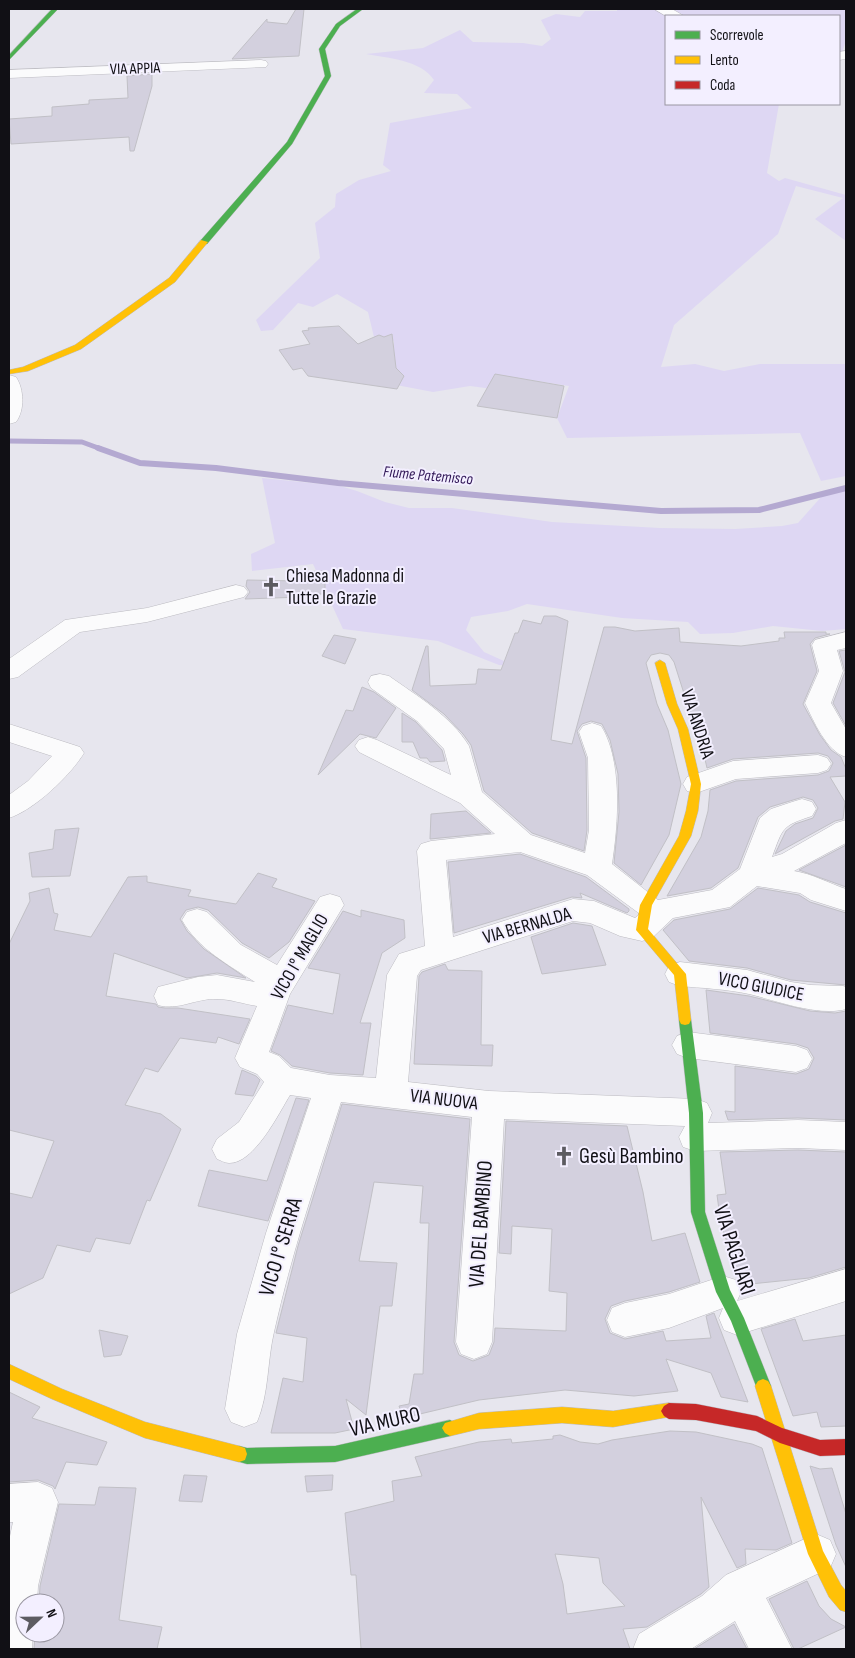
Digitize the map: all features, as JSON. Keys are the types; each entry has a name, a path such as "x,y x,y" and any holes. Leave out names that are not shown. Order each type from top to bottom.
{"street":[{"path":"9,58 55,9"},
{"path":"9,372 25,369 78,347 172,280 290,143 328,76 322,49 338,25 360,9"},
{"path":"661,9 675,15"},
{"name":"VIA APPIA","path":"9,74 261,64"},
{"path":"9,381 12,411 9,418"},
{"path":"9,671 74,625 147,615 236,592"},
{"path":"846,640 824,645 830,671 818,703 829,724 846,748"},
{"name":"VIA ANDRIA","path":"644,917 685,836 692,811 696,784 690,750 672,704 660,663"},
{"path":"380,682 426,715 456,746 470,796"},
{"path":"592,732 601,758 603,830 597,868"},
{"path":"9,733 71,753 37,788 12,804"},
{"path":"368,746 470,796 521,842 597,868 644,917 680,974"},
{"path":"696,784 733,770 818,764"},
{"path":"752,875 770,826 781,816 802,809"},
{"path":"644,917 664,909 720,899 752,875 792,861 846,831"},
{"path":"440,951 431,852 521,842"},
{"path":"752,875 806,884 821,892 846,900"},
{"name":"VICO I° MAGLIO","path":"282,1080 268,1066 251,1058 272,1005 330,905"},
{"name":"VIA BERNALDA","path":"391,1093 402,975 410,962 573,910 594,912 630,928 644,917"},
{"path":"197,920 231,953 266,973 272,1005"},
{"name":"VICO GIUDICE","path":"680,974 746,982 798,995 843,998"},
{"name":"VIA PAGLIARI","path":"680,974 695,1125 698,1212 730,1305 780,1435 816,1554 835,1591 846,1604"},
{"path":"169,996 198,989 218,987 258,994 272,1005"},
{"path":"688,1044 796,1059"},
{"path":"229,1149 251,1132 282,1080"},
{"name":"VIA NUOVA","path":"282,1080 330,1088 391,1093 489,1105 798,1134 846,1136"},
{"name":"VICO I° SERRA","path":"244,1409 255,1334 284,1232 330,1088"},
{"name":"VIA DEL BAMBINO","path":"474,1342 489,1105"},
{"path":"625,1320 669,1311 730,1305 846,1286"},
{"name":"VIA MURO","path":"9,1371 57,1394 144,1430 247,1456 335,1454 479,1421 562,1415 613,1419 670,1411 696,1412 757,1424 780,1435 820,1448 846,1447"},
{"path":"11,1649 18,1586 23,1503"},
{"path":"654,1649 716,1610 740,1590 816,1554"},
{"path":"740,1590 770,1649"}],"shaded area":[{"path":"617,9 656,9 671,15 665,15 665,105 779,105 767,173 779,181 785,178 846,195 846,241 815,219 843,198 796,186 778,234 674,325 661,367 695,364 724,371 760,364 846,364 846,476 821,481 800,433 567,438 557,418 569,386 496,375 493,389 470,386 433,392 391,384 394,341 374,337 368,312 337,294 313,307 298,303 273,330 261,331 256,320 320,258 315,223 335,207 336,194 359,180 391,171 383,165 390,123 472,108 457,94 424,93 434,80 421,68 403,61 366,54 423,48 460,30 473,42 523,43 542,46 551,39 541,20 556,14 580,17 585,11 617,11"},
{"path":"665,9 846,9 846,41 840,53 840,15 679,15"},
{"path":"262,478 340,486 385,502 409,508 452,508 552,522 660,528 735,529 798,523 822,496 846,488 846,629 822,631 773,626 733,633 700,634 688,622 622,618 527,604 508,611 471,617 466,630 484,652 515,666 499,665 438,641 343,629 313,564 252,571 251,554 275,543"}],"building":[{"path":"296,9 304,9 299,56 232,59 267,19 267,22 287,24"},
{"path":"152,74 152,86 134,151 130,151 129,137 11,144 9,119 52,116 52,107 89,104 89,100 128,98 127,76"},
{"path":"339,326 358,344 379,335 384,337 392,334 396,368 404,376 397,389 308,376 302,368 293,370 279,350 310,344 302,331 309,330 308,328"},
{"path":"495,374 564,386 557,418 477,406"},
{"path":"325,571 325,594 302,594 302,597 245,599 250,592 246,586 247,580 297,581 297,572"},
{"path":"544,616 556,616 568,621 551,740 572,744 604,627 635,631 679,628 680,642 741,646 779,641 779,638 785,638 784,632 826,632 826,634 830,634 815,638 810,644 817,671 803,704 820,735 831,750 841,757 846,769 846,776 830,777 845,802 843,819 835,821 775,854 786,831 795,824 813,818 818,808 813,800 803,797 770,807 758,817 738,868 711,888 667,896 701,837 708,811 710,790 736,781 818,775 829,771 833,763 828,756 818,753 733,759 707,768 698,729 687,703 674,662 669,655 660,653 651,655 646,663 657,704 668,730 681,784 669,835 641,885 614,863 619,812 618,774 610,740 602,724 591,721 582,724 577,731 586,758 587,830 584,851 532,833 484,791 471,745 463,734 444,714 412,690 426,646 428,646 430,686 476,684 478,669 501,670 515,633 518,633 523,620 541,624"},
{"path":"334,635 356,639 345,664 322,656"},
{"path":"846,650 846,726 833,703 845,672 839,651"},
{"path":"362,687 374,692 396,708 376,738 360,734 318,775 346,710 353,711"},
{"path":"402,713 416,722 442,750 445,761 430,762 427,758 420,758 413,742 402,742"},
{"path":"466,811 491,833 430,839 431,814"},
{"path":"79,828 70,876 32,877 29,853 53,849 55,830"},
{"path":"846,845 846,887 799,870"},
{"path":"520,854 586,877 629,909 629,911 627,913 580,893 582,898 572,897 454,933 448,862"},
{"path":"258,873 277,879 272,887 315,901 289,942 269,958 242,943 208,910 198,907 186,910 180,919 187,931 204,949 246,978 217,973 187,978 114,953 106,996 156,1004 158,1007 178,1008 250,1019 239,1044 218,1037 216,1043 180,1038 158,1072 145,1068 125,1105 161,1114 181,1129 150,1201 147,1200 130,1244 96,1238 90,1252 57,1245 43,1278 9,1294 9,1193 32,1198 54,1141 9,1130 9,944 30,901 29,893 49,888 54,913 58,914 54,930 91,937 128,877 147,876 147,882 191,890 188,896 236,904"},
{"path":"758,888 799,895 810,902 846,913 846,985 791,980 747,968 689,961 663,930 674,920 730,909"},
{"path":"361,910 404,920 405,938 382,953 360,1023 371,1023 363,1075 330,1073 292,1066 280,1055 271,1051 288,1005 333,1014 340,974 308,968 343,911 361,917"},
{"path":"573,923 592,926 606,965 542,974 531,937"},
{"path":"445,964 448,970 482,971 481,1045 493,1045 492,1066 414,1064 419,976 422,972"},
{"path":"706,990 749,996 810,1011 835,1013 846,1011 846,1120 798,1118 728,1120 725,1111 735,1112 735,1066 796,1074 809,1069 814,1058 808,1048 796,1044 710,1033"},
{"path":"242,1070 256,1076 260,1080 253,1096 235,1094"},
{"path":"296,1098 309,1100 268,1221 198,1206 209,1170 267,1181"},
{"path":"342,1104 470,1119 454,1342 459,1355 473,1361 489,1355 494,1342 495,1328 566,1331 567,1293 549,1291 552,1229 512,1226 511,1254 499,1253 506,1121 627,1126 643,1192 652,1241 685,1233 700,1282 669,1292 625,1301 611,1306 605,1319 610,1333 625,1339 663,1331 666,1341 711,1338 706,1316 714,1313 748,1402 721,1397 711,1373 666,1359 678,1391 634,1396 565,1390 479,1400 403,1418 399,1406 409,1404 414,1374 423,1374 429,1223 420,1223 423,1186 374,1182 359,1261 397,1263 392,1306 380,1306 366,1415 346,1399 354,1429 335,1433 271,1433 283,1378 303,1382 307,1338 276,1333 298,1246"},
{"path":"798,1150 846,1152 846,1267 809,1278 741,1285 721,1224 717,1195 726,1194 720,1152"},
{"path":"795,1319 803,1341 846,1335 846,1426 821,1427 817,1412 793,1416 761,1329"},
{"path":"99,1330 128,1336 121,1355 104,1357"},
{"path":"9,1392 40,1407 32,1418 107,1442 97,1465 66,1462 55,1489 53,1486 38,1480 9,1482"},
{"path":"670,1431 696,1432 752,1444 762,1448 792,1543 776,1550 745,1549 746,1564 737,1568 701,1497 709,1587 701,1594 647,1627 623,1629 630,1649 361,1649 356,1575 351,1575 345,1513 394,1501 392,1481 422,1476 415,1457 479,1442 511,1439 512,1443 553,1439 553,1436 560,1435 580,1442 598,1444","holes":["555,1554 599,1558 603,1583 625,1606 567,1614 563,1584"]},
{"path":"810,1466 820,1469 832,1468 846,1514 846,1567 836,1545"},
{"path":"184,1475 207,1476 202,1502 179,1501"},
{"path":"333,1475 332,1490 307,1492 305,1476"},
{"path":"99,1487 136,1488 119,1620 162,1627 157,1649 34,1649 34,1643 65,1643 65,1593 40,1593 59,1504 95,1505"},
{"path":"807,1581 819,1606 831,1619 846,1627 798,1649 794,1649 769,1599"},
{"path":"734,1624 747,1649 694,1649"}],"waterway":[{"name":"Fiume Patemisco","path":"9,441 82,442 101,449"},
{"name":"Fiume Patemisco","path":"98,448 140,463 216,468 338,483 661,511 759,510 846,488"}],"traffic: fast":[{"path":"9,58 55,9"},
{"path":"204,242 290,143 328,76 322,49 338,25 360,9"},
{"path":"685,1020 696,1113 698,1212 723,1292 737,1318 763,1386"},
{"path":"239,1454 247,1456 335,1454 450,1428"}],"traffic: slow":[{"path":"9,372 25,369 78,347 172,280 204,242"},
{"path":"660,663 672,704 683,729 696,784 692,811 685,836 646,905 642,930 680,974 685,1020"},
{"path":"9,1371 57,1394 145,1430 239,1454"},
{"path":"763,1386 816,1554 835,1591 846,1604"},
{"path":"450,1428 479,1421 562,1415 613,1419 669,1411"}],"traffic: jam":[{"path":"669,1411 696,1412 757,1424 780,1435 820,1448 846,1447"}],"place":[{"name":"Chiesa Madonna di Tutte le Grazie","path":"271,587"},
{"name":"Gesù Bambino","path":"564,1156"}]}
